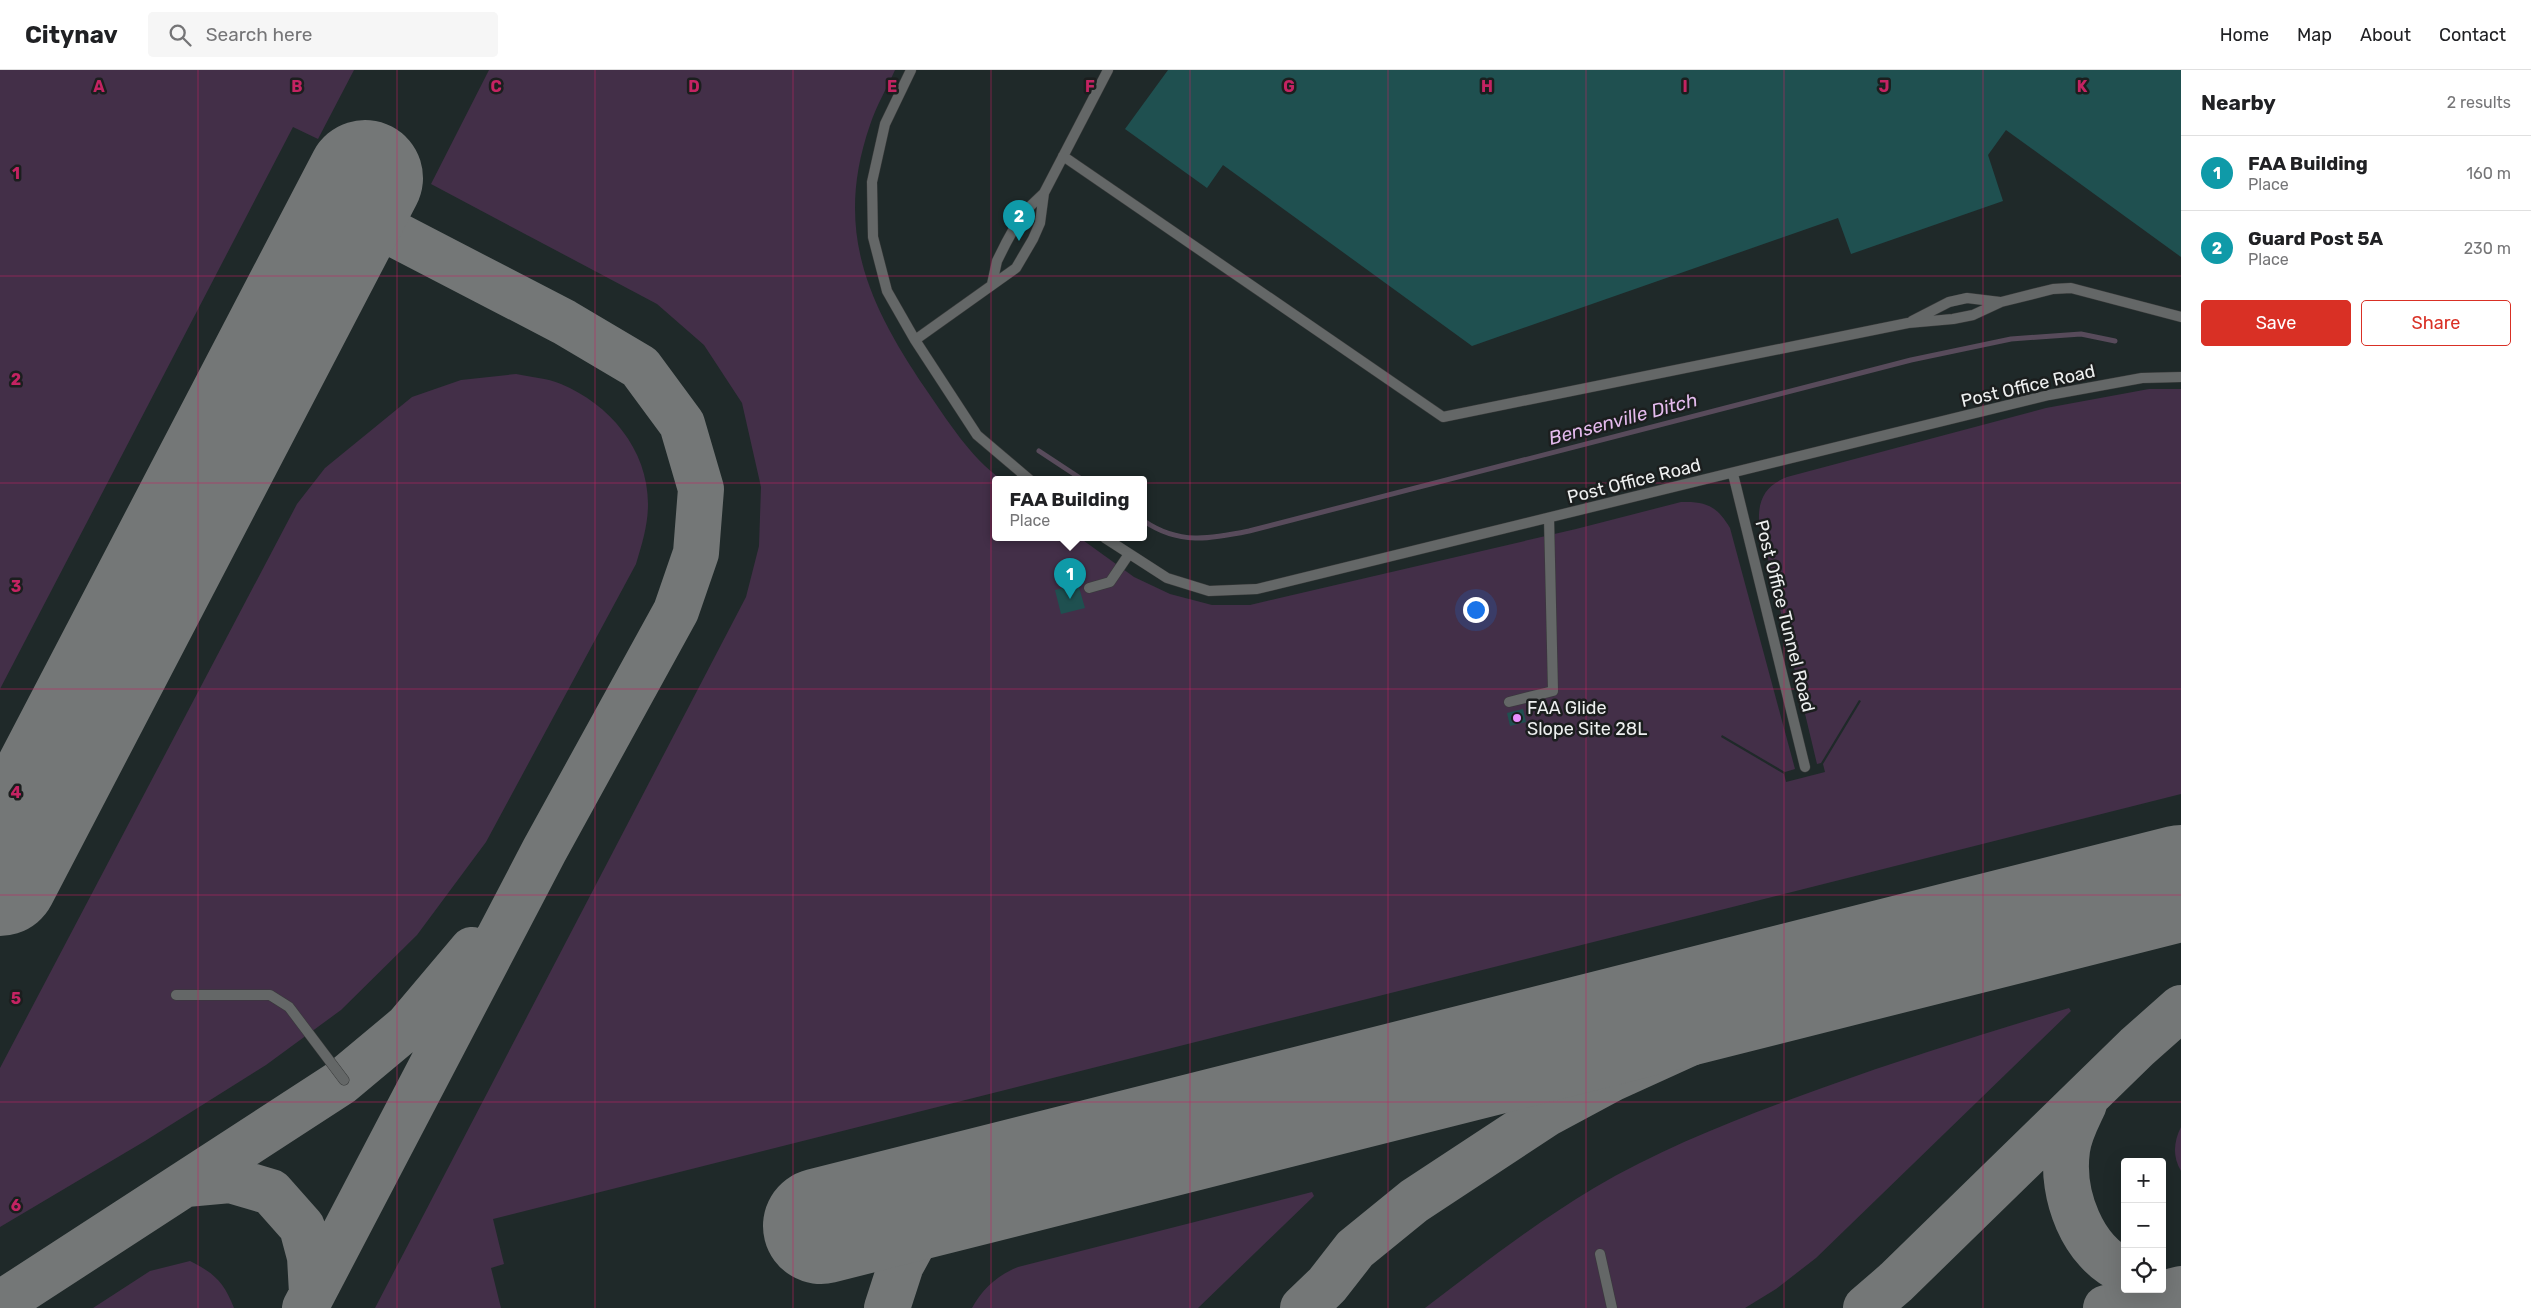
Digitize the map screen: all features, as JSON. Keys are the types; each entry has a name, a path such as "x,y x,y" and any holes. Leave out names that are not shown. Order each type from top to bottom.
{"lane":[{"path":"911,70 885,124 872,182 873,237 887,291 915,340 977,435 1025,476"},
{"path":"992,284 997,261 1006,242 1022,214 1044,193 1108,70"},
{"path":"1064,156 1442,417 1908,323 1953,320 1973,315 2001,302 2053,290 2071,288 2181,317"},
{"path":"915,340 1016,268 1033,240 1040,223 1044,193"},
{"path":"1908,323 1953,301 1967,298 2001,302"},
{"name":"Post Office Road","path":"1110,541 1167,578 1209,590 1257,589 1733,474 2049,395 2142,378 2181,377"},
{"name":"Post Office Tunnel Road","path":"1733,474 1805,767"},
{"path":"1509,702 1553,691 1549,518"},
{"path":"1089,588 1110,582 1129,554"},
{"path":"176,994 270,995 280,1000 289,1007 344,1080"},
{"path":"1600,1254 1612,1308"}],"shaded area":[{"path":"0,70 2181,70 2181,1308 0,1308"},
{"path":"0,70 354,70 318,139 293,127 0,689"},
{"path":"489,70 895,70 872,118 860,163 855,198 856,231 862,263 887,325 925,388 969,449 997,476 992,476 992,541 1084,541 1134,577 1170,594 1212,605 1250,605 1576,529 1681,502 1704,504 1715,510 1730,528 1795,769 1785,772 1722,735 1721,737 1784,774 1786,782 1825,772 1823,764 1861,701 1859,700 1821,763 1817,764 1759,521 1762,500 1774,484 1787,477 2046,408 2149,389 2181,389 2181,794 493,1219 504,1264 491,1268 501,1308 375,1308 746,597 759,546 761,487 742,403 704,345 657,304 431,184"},
{"path":"516,374 561,384 595,403 610,416 633,447 641,465 646,484 648,512 636,564 486,842 417,935 341,1010 266,1065 145,1141 0,1227 0,1068 297,504 325,468 412,397 461,380"},
{"path":"2069,1008 2071,1011 1816,1258 1776,1289 1745,1308 1425,1308 1550,1216 1594,1188 1677,1145 1852,1077"},
{"path":"2181,1127 2181,1171 2176,1160 2175,1149"},
{"path":"1312,1192 1314,1196 1198,1308 972,1308 991,1283 1018,1267"},
{"path":"190,1261 217,1279 226,1291 234,1308 93,1308 150,1271"}],"building":[{"path":"1168,70 2181,70 2181,257 2006,130 1988,155 2003,201 1851,254 1838,218 1472,346 1223,165 1207,188 1125,129"},
{"path":"1078,584 1085,608 1061,614 1055,590"},
{"name":"FAA Glide Slope Site 28L","path":"1523,709 1526,722 1510,726 1507,713"}],"waterway":[{"name":"Bensenville Ditch","path":"1147,523 1157,529 1182,537 1208,538 1235,534 1911,360 2011,339 2081,334 2115,341"},
{"name":"Bensenville Ditch","path":"1039,451 1077,476"}],"taxiway":[{"path":"305,1308 544,851 676,611 696,553 701,489 682,424 640,367 564,322 348,210"},
{"path":"1303,1308 1327,1285 1355,1249 1414,1201 1546,1114 1613,1078 1723,1028 1945,943"},
{"path":"0,1304 340,1083 407,1027 472,950"},
{"path":"1866,1308 1896,1282 2137,1047 2181,1008"},
{"path":"2084,1104 2071,1132 2067,1150 2067,1185 2071,1203 2086,1236 2097,1251 2121,1269"},
{"path":"186,1184 230,1180 271,1192 302,1227 310,1257 312,1293"},
{"path":"887,1308 901,1265 924,1223 971,1187"},
{"path":"2106,1308 2181,1289"}],"runway":[{"path":"0,878 365,178"},
{"path":"821,1226 2181,883"}],"place":[{"name":"Guard Post 5A","path":"1019,241"},
{"name":"FAA Building","path":"1070,599"},
{"name":"FAA Glide Slope Site 28L","path":"1517,718"}]}
